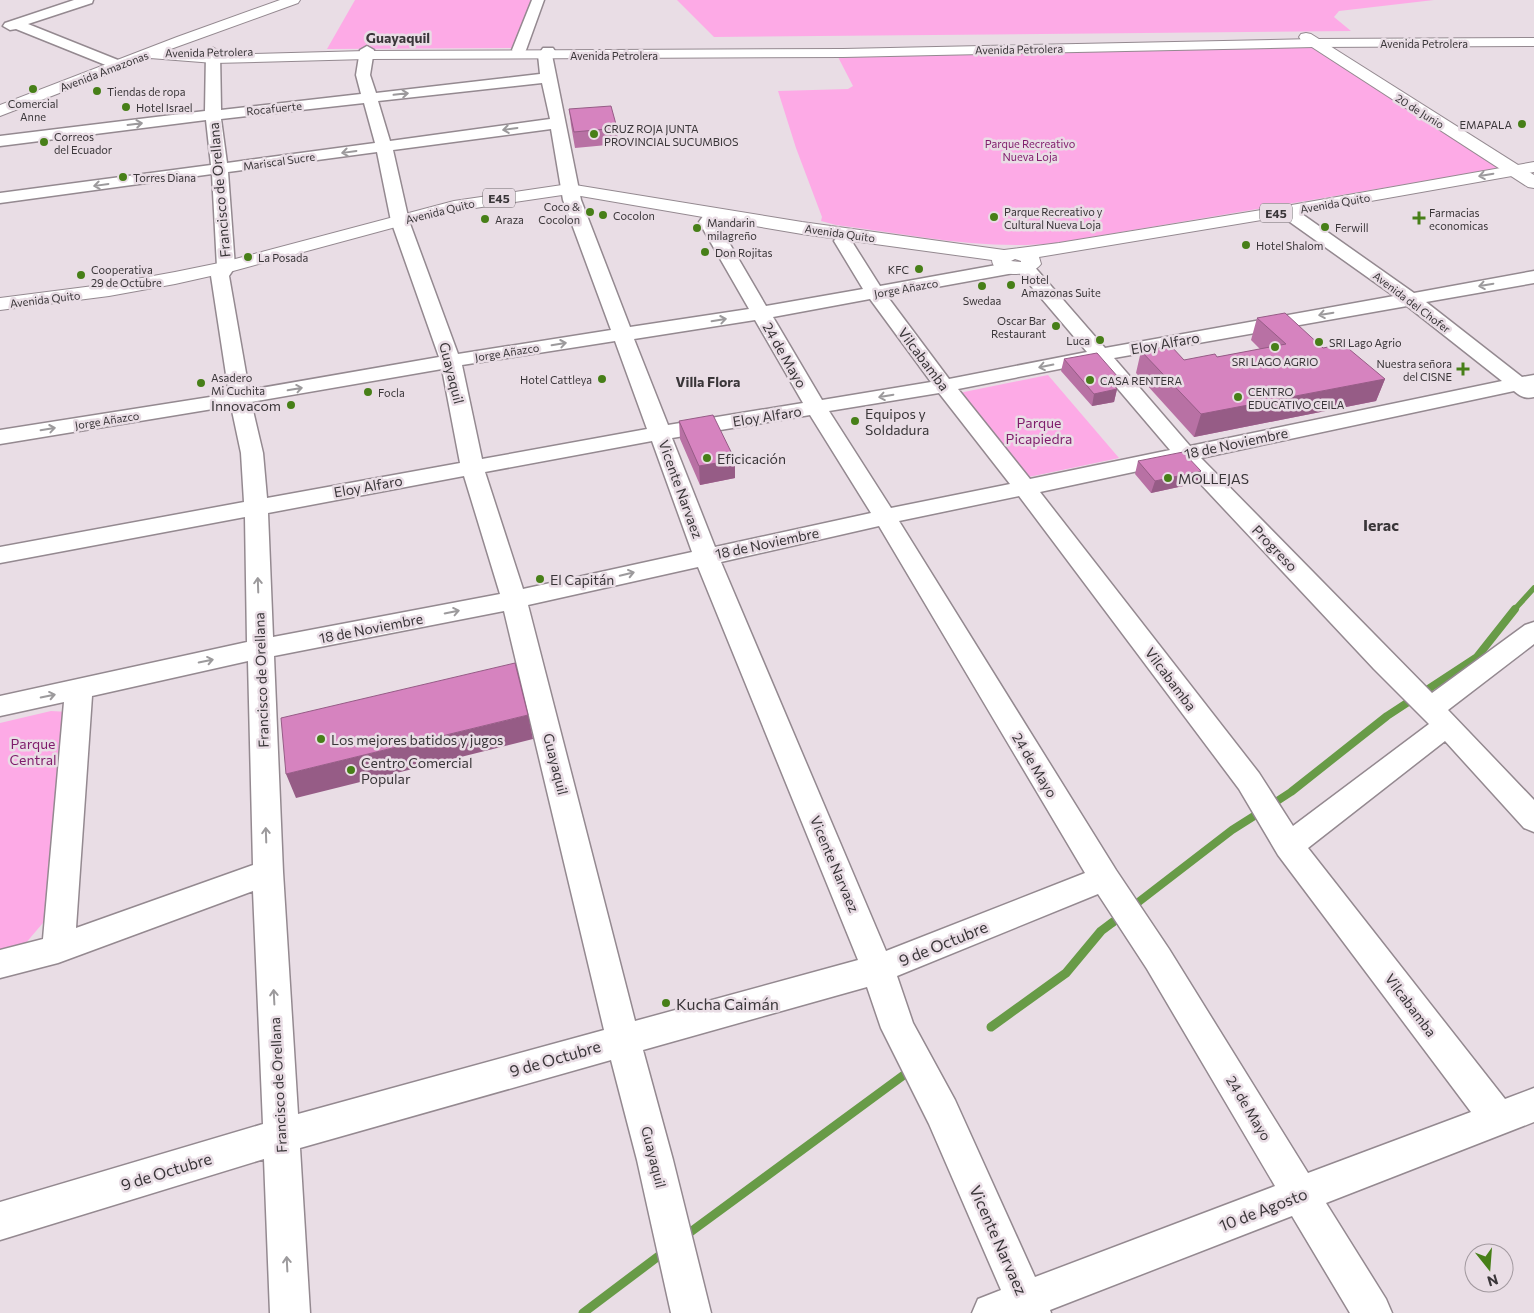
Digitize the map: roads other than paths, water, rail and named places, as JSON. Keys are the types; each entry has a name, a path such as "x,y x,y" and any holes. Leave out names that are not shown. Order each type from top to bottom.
{"main road":[{"name":"Avenida Amazonas","path":"0,111 149,53 294,0"},
{"path":"195,52 192,47 194,44 208,37 308,0"},
{"name":"Avenida Petrolera","path":"366,53 843,53 1534,36"},
{"name":"Avenida Petrolera","path":"1315,40 1534,42"},
{"name":"20 de Junio","path":"1315,40 1529,175"},
{"name":"Avenida Petrolera","path":"149,53 214,55 519,50 546,53"},
{"name":"Avenida Petrolera","path":"149,53 195,52 214,55"},
{"name":"Avenida Quito","path":"0,316 140,297 223,271 403,226 511,204 571,195 843,241 1015,262 1529,175"},
{"name":"Avenida Quito","path":"712,218 802,228 1015,262"},
{"name":"Avenida Quito","path":"0,304 109,290 223,271"}],"street":[{"path":"0,30 87,0"},
{"path":"519,50 538,0"},
{"path":"16,24 118,65"},
{"name":"Guayaquil","path":"366,53 363,75 384,147 403,226 451,360 472,467 514,600 622,1039 655,1160 687,1296"},
{"name":"Vicente Narvaez","path":"546,53 548,78 571,195 706,556 878,969 898,1028 942,1112 1029,1307"},
{"name":"Francisco de Orellana","path":"214,55 213,115 220,169 223,271 240,398 252,453 256,507 268,872 290,1313"},
{"name":"Rocafuerte","path":"0,141 213,115 548,78"},
{"name":"Mariscal Sucre","path":"0,198 558,123"},
{"name":"Avenida del Chofer","path":"1293,216 1529,387"},
{"name":"24 de Mayo","path":"712,218 761,313 816,408 885,517 1105,879 1158,960 1372,1313"},
{"name":"Vilcabamba","path":"843,241 875,293 944,386 1025,488 1249,781 1289,846 1498,1118"},
{"name":"Jorge Añazco","path":"0,437 240,398 451,360 761,313 875,293 1015,262"},
{"name":"Progreso","path":"1015,262 1100,355 1185,454 1383,662 1438,717 1534,820"},
{"name":"Eloy Alfaro","path":"0,555 661,433 944,386 1100,355 1410,299 1531,280"},
{"name":"18 de Noviembre","path":"0,706 260,649 514,600 885,517 1185,454 1529,387"},
{"path":"1289,846 1534,631"},
{"path":"58,949 79,689"},
{"path":"0,964 58,949 268,872"},
{"name":"9 de Octubre","path":"0,1221 281,1136 622,1039 878,969 1062,894 1105,879"},
{"name":"10 de Agosto","path":"992,1313 1029,1307 1301,1195 1534,1104"}],"waterway":[{"path":"1514,610 1534,588"},
{"path":"1271,805 1291,792 1387,716 1477,657 1515,609"},
{"path":"1132,907 1232,830 1262,811"},
{"path":"1112,923 1121,916"},
{"path":"991,1027 1066,973 1101,931 1113,922"},
{"path":"685,1236 912,1069"},
{"path":"583,1313 664,1252"}],"place":[{"name":"Comercial Anne","path":"33,89"},
{"name":"Tiendas de ropa","path":"97,91"},
{"name":"Hotel Israel","path":"126,107"},
{"name":"EMAPALA","path":"1522,124"},
{"name":"CRUZ ROJA JUNTA PROVINCIAL SUCUMBIOS","path":"594,134"},
{"name":"Correos del Ecuador","path":"44,142"},
{"name":"Torres Diana","path":"123,177"},
{"name":"Coco & Cocolon","path":"590,212"},
{"name":"Cocolon","path":"603,215"},
{"name":"Parque Recreativo y Cultural Nueva Loja","path":"994,217"},
{"name":"Farmacias economicas","path":"1419,218"},
{"name":"Araza","path":"485,219"},
{"name":"Ferwill","path":"1325,227"},
{"name":"Mandarin milagreño","path":"697,228"},
{"name":"Hotel Shalom","path":"1246,245"},
{"name":"Don Rojitas","path":"705,252"},
{"name":"La Posada","path":"248,257"},
{"name":"KFC","path":"919,269"},
{"name":"Cooperativa 29 de Octubre","path":"81,275"},
{"name":"Hotel Amazonas Suite","path":"1011,285"},
{"name":"Swedaa","path":"982,286"},
{"name":"Oscar Bar Restaurant","path":"1056,326"},
{"name":"Luca","path":"1100,340"},
{"name":"SRI Lago Agrio","path":"1319,342"},
{"name":"SRI LAGO AGRIO","path":"1275,347"},
{"name":"Nuestra señora del CISNE","path":"1463,369"},
{"name":"Hotel Cattleya","path":"602,379"},
{"name":"CASA RENTERA","path":"1090,380"},
{"name":"Asadero Mi Cuchita","path":"201,383"},
{"name":"Focla","path":"368,392"},
{"name":"CENTRO EDUCATIVO CEILA","path":"1238,397"},
{"name":"Innovacom","path":"291,405"},
{"name":"Equipos y Soldadura","path":"855,421"},
{"name":"Eficicación","path":"707,458"},
{"name":"MOLLEJAS","path":"1168,478"},
{"name":"El Capitán","path":"540,579"},
{"name":"Los mejores batidos y jugos","path":"321,739"},
{"name":"Centro Comercial Popular","path":"351,770"},
{"name":"Kucha Caimán","path":"666,1003"}],"district":[{"name":"Guayaquil","path":"398,37"},
{"name":"Villa Flora","path":"708,381"},
{"name":"Ierac","path":"1381,524"}],"park label":[{"name":"Parque Recreativo Nueva Loja","path":"1030,149"},
{"name":"Parque Picapiedra","path":"1039,430"},
{"name":"Parque Central","path":"33,752"}]}
